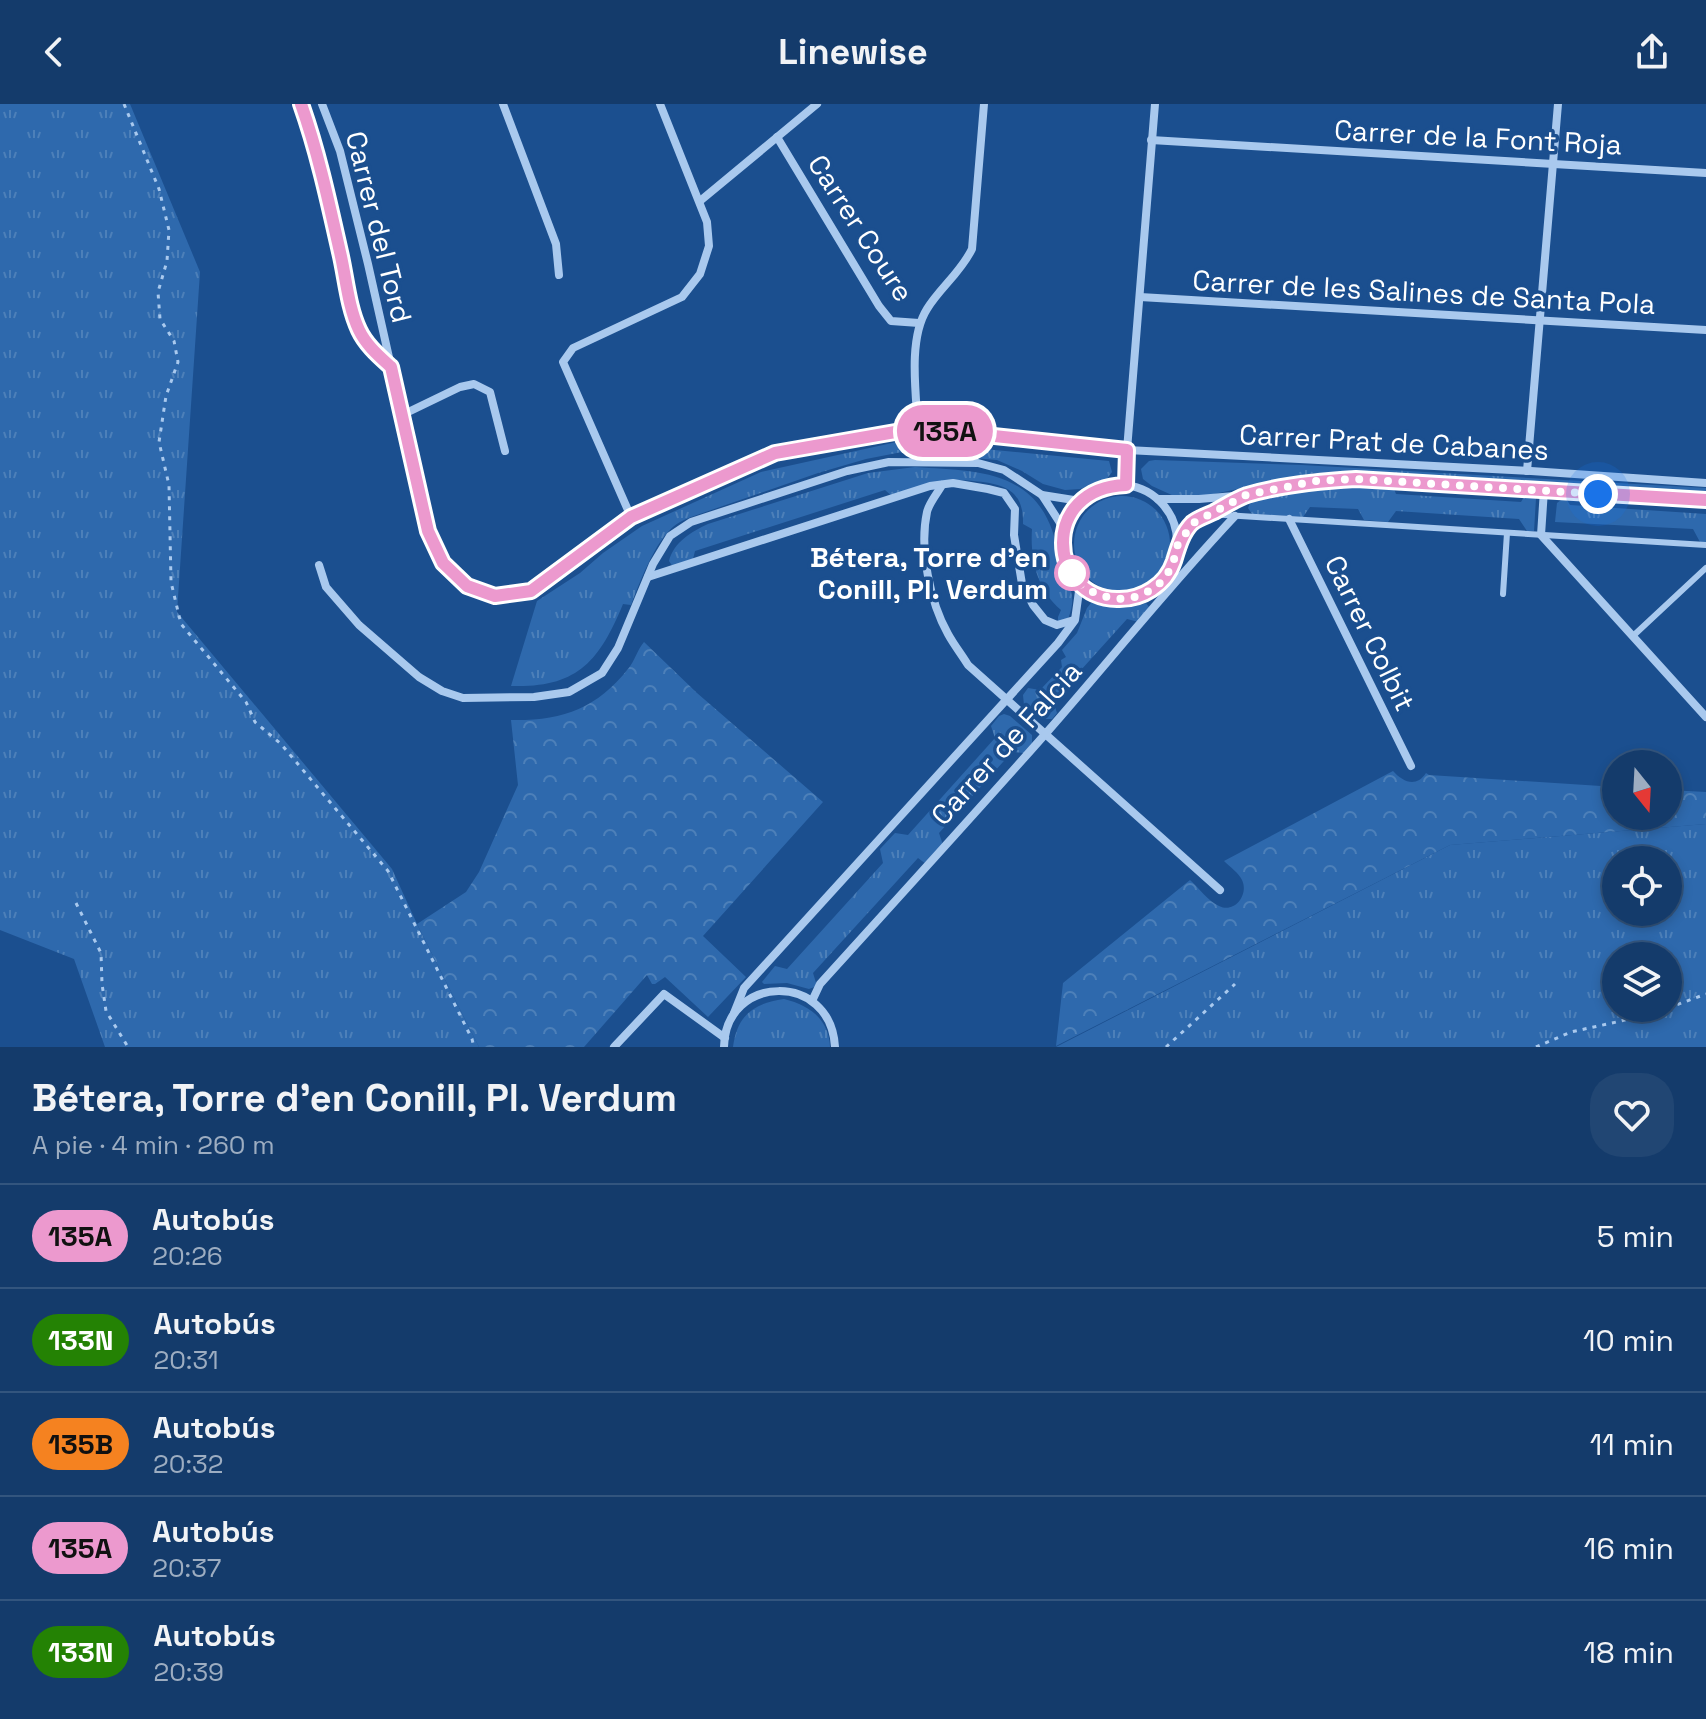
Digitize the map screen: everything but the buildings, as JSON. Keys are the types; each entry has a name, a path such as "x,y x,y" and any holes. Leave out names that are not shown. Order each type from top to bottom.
{"street":[{"path":"301,104 359,330 372,349 391,367"},
{"name":"Carrer del Tord","path":"322,104 340,151 428,531 443,563 467,586 495,596 531,591 631,517 775,453 918,428"},
{"path":"503,104 556,244 559,275"},
{"path":"631,517 563,362 573,348 682,297 700,274 709,246 707,222 660,104"},
{"path":"700,201 817,104"},
{"path":"918,428 915,345 919,323 972,249 984,104"},
{"path":"1126,485 1155,104"},
{"path":"1527,471 1558,104"},
{"name":"Carrer Coure","path":"777,137 879,306 891,321 919,323"},
{"name":"Carrer de la Font Roja","path":"1151,140 1706,173"},
{"name":"Carrer de les Salines de Santa Pola","path":"1140,297 1706,330"},
{"path":"402,415 460,387 474,384 490,392 505,451"},
{"name":"Carrer Prat de Cabanes","path":"918,428 1127,450 1706,483"},
{"path":"319,565 326,587 359,625 419,677 442,691 463,698 534,697 569,692 602,673 618,648 648,577 670,536 691,522 847,471 889,462 978,463 1004,470 1042,495 1064,529"},
{"path":"1158,499 1246,495 1316,481 1356,479 1706,500"},
{"path":"648,577 930,486 953,483 1004,493 1015,509 1014,535 1022,584 1033,605 1045,620 1057,625 1075,620"},
{"path":"942,485 928,509 926,566 934,601 947,633 968,665 1220,890"},
{"path":"1126,485 1158,499 1169,512 1176,528 1177,546 1173,564 1164,580 1132,598 1114,599 1096,594 1080,584 1071,573 1062,544 1070,514 1080,501 1102,488 1126,485"},
{"path":"1544,490 1541,535 1706,717"},
{"path":"1042,495 1080,501"},
{"path":"1177,546 1193,523 1246,495"},
{"name":"Carrer de Falcia","path":"812,1001 820,984 1046,734 1155,604 1235,516"},
{"name":"Carrer Colbit","path":"1289,519 1411,766"},
{"name":"Carrer de Falcia","path":"724,1042 727,1026 744,988 1058,643 1075,620 1080,584"},
{"path":"734,1013 764,992 781,990 797,993 812,1001 829,1020 835,1047"},
{"path":"614,1047 664,994 724,1042"}],"lane":[{"path":"1209,514 1706,545"},
{"path":"1503,594 1507,533"},
{"path":"1633,636 1706,568"}],"path":[{"path":"124,104 159,189 169,230 167,261 158,292 160,319 174,341 178,362 166,396 159,442 169,485 171,582 181,624 246,702 255,722 281,744 388,871 474,1047"},
{"path":"76,903 101,953 106,1011 128,1047"},
{"path":"1166,1047 1235,984"},
{"path":"1682,1003 1706,994"},
{"path":"1536,1047 1571,1032 1616,1022"}],"green space":[{"path":"0,104 130,104 200,272 177,612 392,869 479,1047 105,1047 74,959 0,930"},
{"path":"901,441 1109,461 1112,472 1106,480 1080,489 1065,490 1043,484 997,460 902,452 818,473 691,517 676,524 657,546 631,605 623,604 605,642 583,668 553,682 511,686 537,601 642,526 761,472"},
{"path":"1149,461 1302,465 1706,488 1706,496 1315,473 1199,497 1174,496 1143,479 1141,469"},
{"path":"915,467 977,472 1013,484 1029,495 1042,510 1053,534 1070,588 1072,601 1068,619 1058,622 1061,610 1041,583 1032,552 1032,529 1023,524 1016,496 1010,490 984,482 946,481 893,497 885,490 695,551 692,563 673,567 669,561 679,543 708,524 868,473"},
{"path":"1330,487 1394,489 1396,494 1521,502 1524,497 1536,498 1534,531 1527,531 1519,519 1396,511 1388,522 1364,520 1358,509 1310,507 1303,517 1252,514 1248,508 1252,502"},
{"path":"1113,496 1131,496 1149,504 1162,517 1170,535 1167,563 1149,584 1131,592 1113,592 1095,584 1082,571 1074,553 1074,535 1082,517 1095,504"},
{"path":"1567,500 1570,505 1706,514 1706,542 1700,542 1693,529 1555,522 1557,503"},
{"path":"1091,603 1123,607 1146,603 1149,607 1139,622 1127,619 1053,701 1057,713 1052,719 1040,719 1024,705 1023,695 1028,688 1040,690 1062,667 1061,660 1066,657 1062,650 1077,633"},
{"path":"644,642 697,693 823,802 703,936 746,977 708,1017 665,977 652,984 647,975 584,1047 479,1047 417,924 466,892 479,872 518,785 511,720 562,715 590,703 616,683"},
{"path":"1004,714 1032,735 1032,745 1024,753 1012,752 939,833 943,845 926,864 918,858 813,973 817,986 809,989 787,983 764,984 762,982 775,966 787,969 883,863 880,849 895,833 908,835 995,738 991,726"},
{"path":"1393,771 1410,782 1418,781 1426,773 1602,786 1602,830 1633,830 1450,845 1056,1046 1063,983 1190,880 1215,904 1225,908 1239,901 1244,885 1239,875 1224,861"},
{"path":"1682,791 1706,792 1706,824 1682,826"},
{"path":"1706,824 1706,1047 1056,1047 1450,845 1633,830 1682,830 1682,826"},
{"path":"784,999 809,1009 822,1021 830,1047 733,1047 738,1027 748,1013 764,1004"}],"bus line":[{"name":"135A","path":"301,104 359,330 372,349 391,367 428,531 443,563 467,586 495,596 531,591 631,517 775,453 918,428 1127,450 1126,485 1094,491 1080,501 1070,514 1062,544 1071,573 1080,584 1096,594 1114,599 1132,598 1164,580 1173,564 1177,546 1193,523 1246,495 1316,481 1356,479 1706,500"}],"place":[{"name":"Bétera, Torre d'en Conill, Pl. Verdum","path":"1072,573"}],"route":[{"path":"1072,573 1080,584 1096,594 1114,599 1132,598 1164,580 1173,564 1177,546 1193,523 1246,495 1316,481 1356,479 1598,494"}]}
